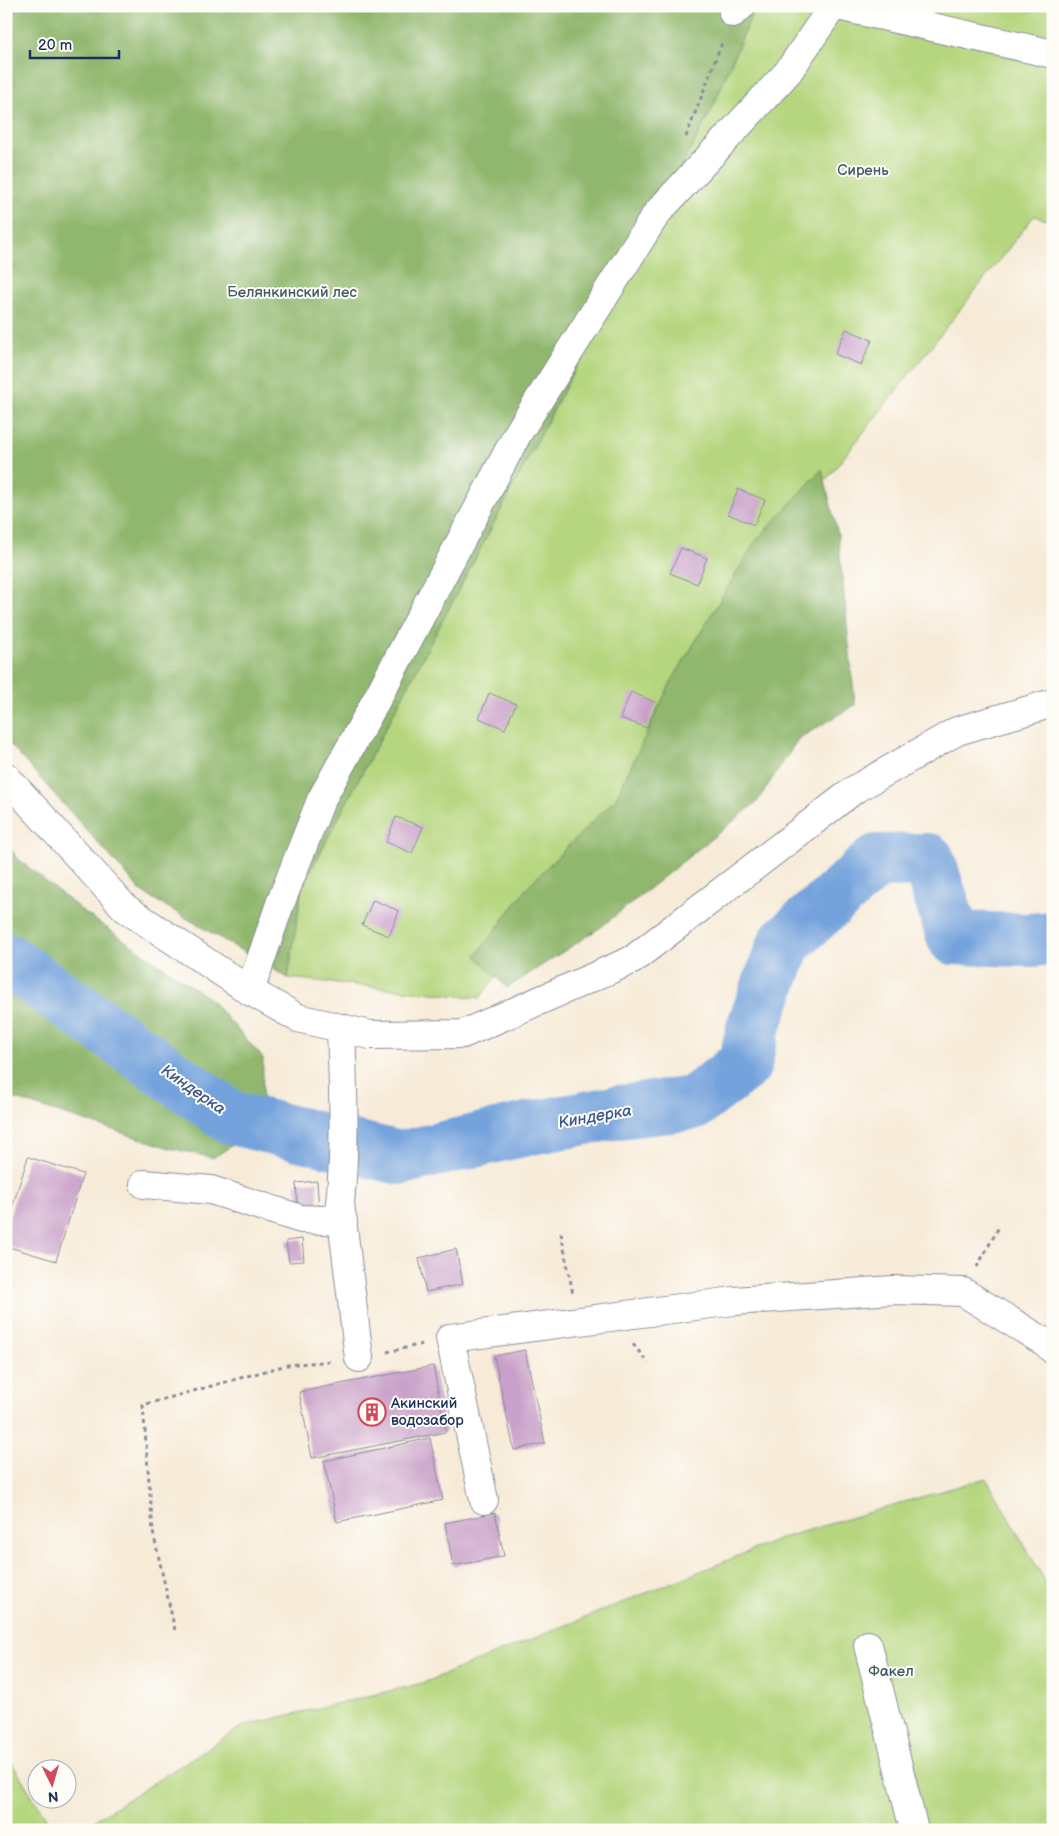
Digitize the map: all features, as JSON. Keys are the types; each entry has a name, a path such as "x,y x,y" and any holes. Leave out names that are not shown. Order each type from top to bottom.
{"street":[{"path":"250,991 280,904 321,800 518,434 657,214 788,72 833,6"},
{"path":"838,6 1053,54"},
{"path":"6,777 125,908 250,991 298,1018 370,1035 463,1034 632,960 854,790 957,731 1053,703"},
{"path":"341,1028 344,1088 340,1203 359,1358"},
{"path":"144,1184 211,1190 301,1218 343,1221"},
{"path":"484,1500 450,1338 734,1301 893,1290 963,1292 1046,1343 1053,1350"},
{"path":"868,1645 914,1830"}],"path":[{"path":"685,141 737,10"},
{"path":"963,1292 1000,1225"},
{"path":"561,1233 571,1290 581,1321"},
{"path":"175,1630 152,1532 143,1405 287,1365 359,1358 450,1338"}],"green space":[{"name":"Белянкинский лес","path":"6,6 755,6 712,109 302,887 288,978 142,892 6,740"},
{"name":"Сирень","path":"755,6 1053,6 1053,222 1034,216 736,594 637,783 480,998 288,978 302,887 712,109"},
{"path":"822,469 838,535 855,705 798,739 757,802 601,927 507,988 476,956 530,884 616,798 671,682 755,542"},
{"path":"6,842 17,858 85,913 210,999 263,1058 262,1125 213,1158 170,1148 6,1096"},
{"name":"Факел","path":"986,1478 1053,1595 1053,1830 79,1830 243,1726 423,1683 785,1537"},
{"path":"6,1753 28,1789 28,1808 40,1808 53,1830 6,1830"}],"building":[{"path":"846,329 872,340 861,365 835,354"},
{"path":"738,489 765,500 754,525 728,514"},
{"path":"681,548 707,558 697,584 670,573"},
{"path":"631,692 657,703 647,728 620,718"},
{"path":"489,693 516,704 505,729 479,718"},
{"path":"396,817 423,827 412,853 386,842"},
{"path":"373,900 399,911 389,936 362,925"},
{"path":"28,1157 83,1174 56,1261 6,1246 6,1227"},
{"path":"317,1181 319,1210 298,1212 296,1183"},
{"path":"302,1239 304,1261 289,1262 286,1241"},
{"path":"456,1249 463,1284 426,1292 419,1258"},
{"path":"525,1350 545,1443 514,1450 494,1356"},
{"name":"Акинский водозабор","path":"433,1366 446,1432 312,1458 299,1392"},
{"path":"430,1438 443,1500 337,1522 324,1461"},
{"path":"495,1513 504,1556 453,1566 445,1523"}],"waterway":[{"name":"Киндерка","path":"6,959 232,1118 400,1158 531,1128 619,1112 694,1103 745,1064 753,1028 785,942 877,861 928,860 954,938 1029,940 1053,938"}],"place":[{"name":"Акинский водозабор","path":"372,1412"}]}
